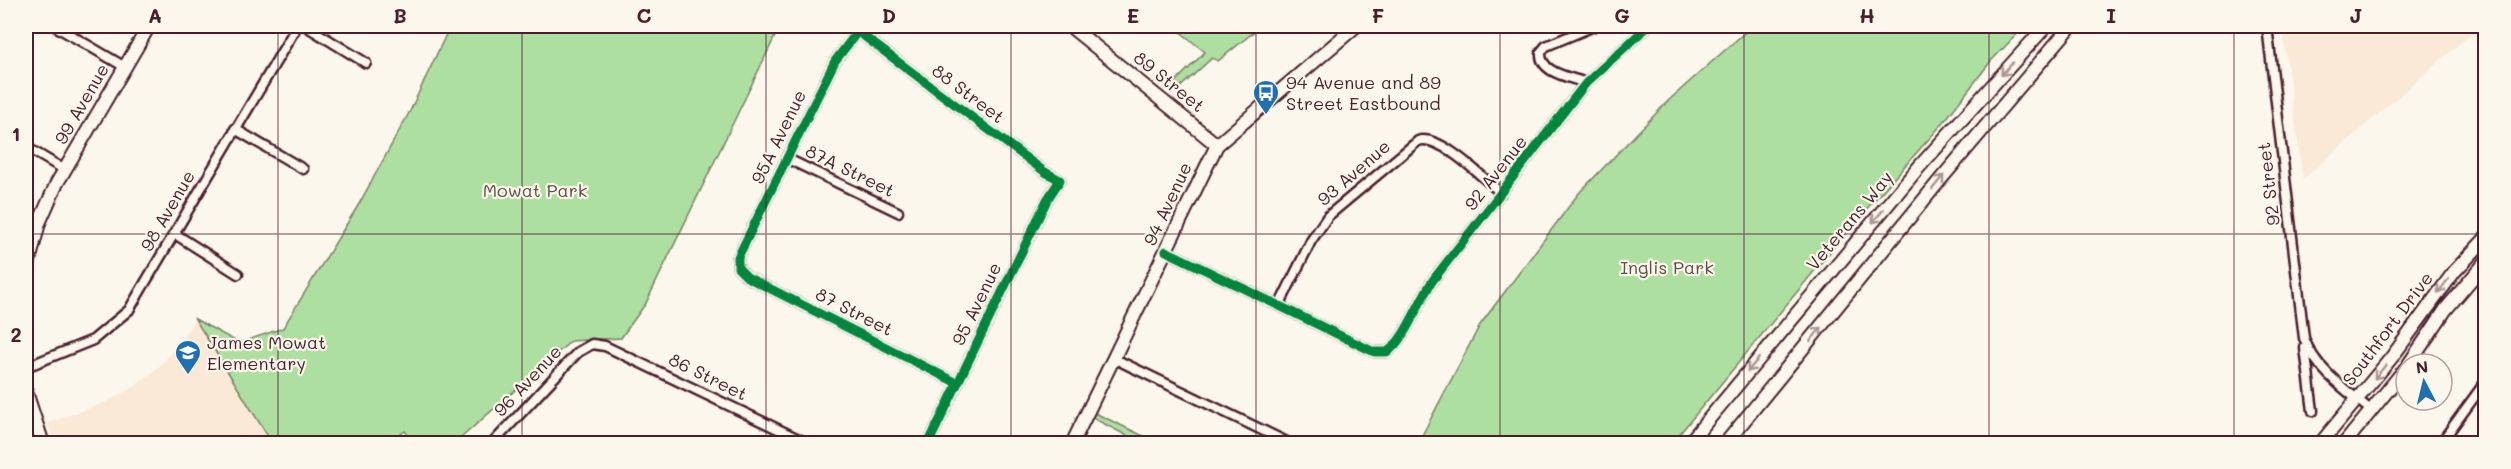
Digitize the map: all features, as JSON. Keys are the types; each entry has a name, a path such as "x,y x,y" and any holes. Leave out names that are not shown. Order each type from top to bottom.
{"main road":[{"name":"99 Avenue","path":"26,273 39,222 65,170 149,26"},
{"name":"89 Street","path":"1070,26 1217,145"},
{"name":"94 Avenue","path":"1071,444 1217,145 1356,26"},
{"name":"Veterans Way","path":"1688,444 1919,167 2046,26"},
{"path":"1725,444 1969,145 2071,26"},
{"name":"Southfort Drive","path":"2320,444 2358,400 2443,286 2486,238"},
{"name":"Southfort Drive","path":"2417,352 2446,309 2486,262"},
{"name":"Southfort Drive","path":"2344,444 2394,383"},
{"path":"26,392 43,444"}],"street":[{"path":"55,26 125,67"},
{"name":"98 Avenue","path":"26,367 93,340 129,310 297,26"},
{"path":"306,26 366,63"},
{"path":"1586,83 1546,68 1541,61 1541,52 1546,46 1594,26"},
{"name":"92 Avenue","path":"1279,306 1374,352 1387,352 1398,342 1426,290 1586,83 1648,26"},
{"name":"92 Street","path":"2267,26 2313,411"},
{"name":"95A Avenue","path":"738,268 738,257 835,61 860,28"},
{"name":"88 Street","path":"860,28 1036,165 1060,180"},
{"path":"235,129 303,169"},
{"name":"93 Avenue","path":"1279,306 1311,241 1328,216 1414,143 1426,139 1439,143 1501,193"},
{"path":"26,147 65,170"},
{"name":"87A Street","path":"788,159 898,212"},
{"name":"95 Avenue","path":"928,444 1047,200 1060,180"},
{"path":"175,234 238,274"},
{"path":"1166,251 1279,306"},
{"name":"87 Street","path":"738,268 747,277 957,382"},
{"name":"92 Street","path":"2304,338 2308,352 2318,364 2372,411"},
{"name":"96 Avenue","path":"492,444 578,352 592,344"},
{"name":"86 Street","path":"592,344 605,346 809,444"},
{"path":"1113,358 1291,444"},
{"path":"2440,444 2486,381"}],"shaded area":[{"path":"2282,26 2480,26 2303,179"},
{"name":"James Mowat Elementary","path":"195,319 272,443 56,443 47,423 104,403 134,387 160,366 178,345"}],"green space":[{"name":"Mowat Park","path":"450,26 780,26 646,303 621,338 571,341 455,443 414,443 405,431 388,443 272,443 195,319 239,343 283,328 359,204 410,111"},
{"path":"1173,26 1261,26 1218,61 1212,58 1175,92 1170,87 1205,52"},
{"name":"Inglis Park","path":"1752,26 2025,26 1991,61 1943,123 1855,222 1672,443 1418,443 1480,325 1579,193 1668,101"},
{"path":"1093,412 1158,443 1141,443 1093,418"}],"cycle path":[{"path":"862,26 835,61 738,257 738,268 747,277 957,383"},
{"path":"1166,251 1374,352 1387,352 1394,347 1406,330 1433,280 1586,83 1648,26"},
{"path":"857,31 1045,172 1060,180 1047,200 928,444"}],"place":[{"name":"94 Avenue and 89 Street Eastbound","path":"1266,116"},
{"name":"James Mowat Elementary","path":"188,376"}]}
